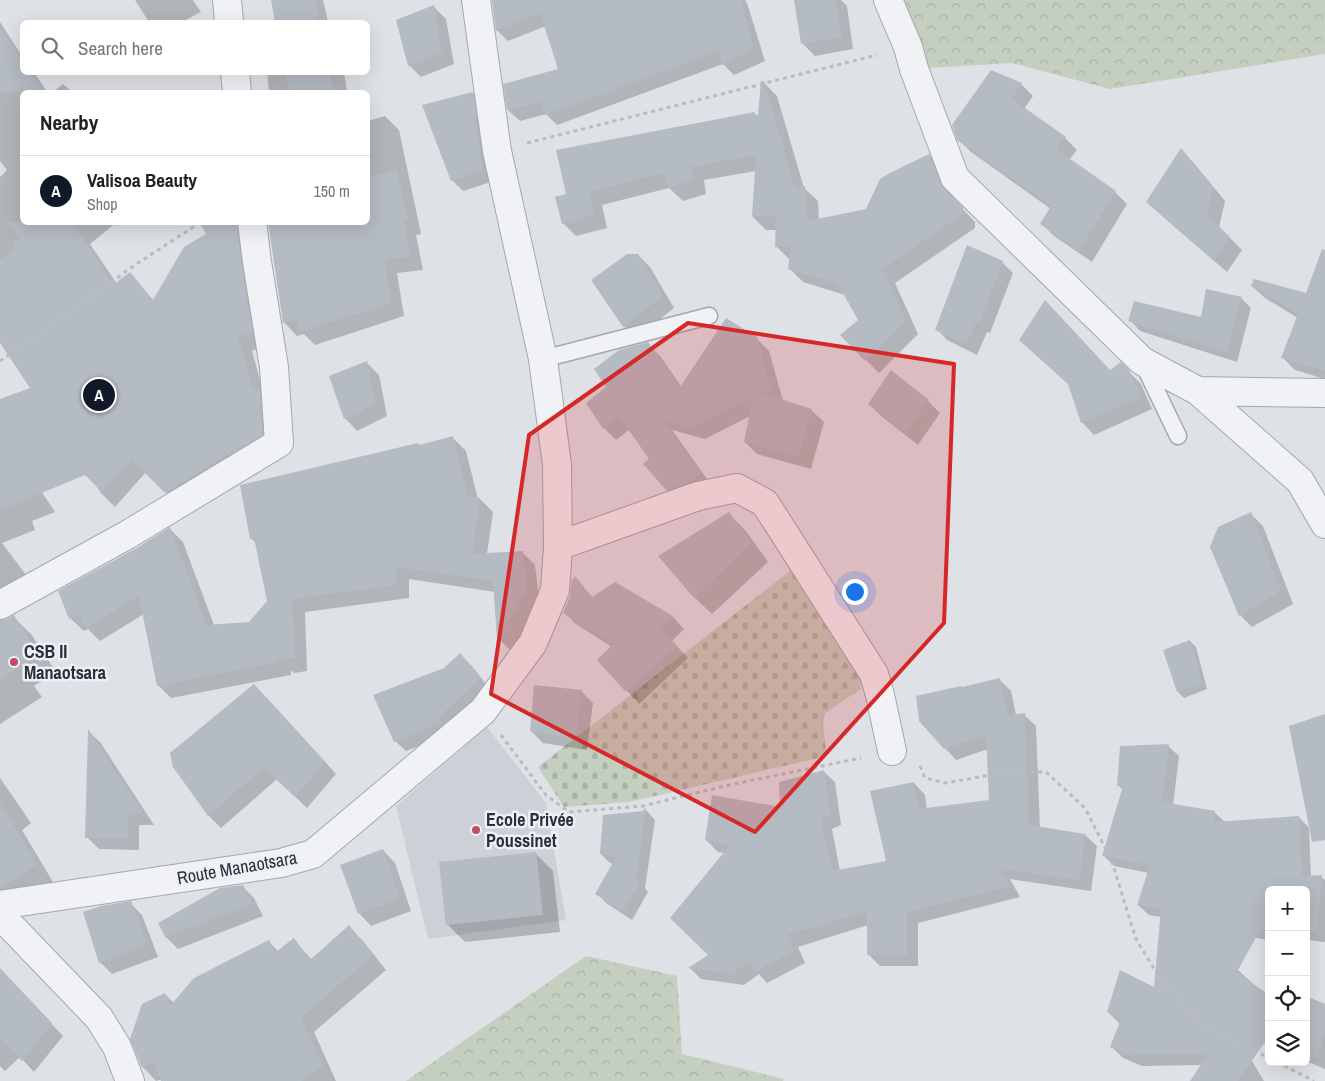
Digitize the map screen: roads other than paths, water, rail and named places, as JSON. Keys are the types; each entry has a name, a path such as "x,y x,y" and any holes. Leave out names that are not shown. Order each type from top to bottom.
{"street":[{"path":"227,0 229,20"},
{"name":"Route Manaotsara","path":"0,905 281,863 313,854 483,711 533,643 555,590 558,546 557,465 543,359 497,150 476,0"},
{"path":"888,0 908,47 914,69 956,178 1142,362 1198,391 1300,481 1325,524"},
{"path":"235,75 237,90"},
{"path":"0,605 127,535 279,443 274,367 252,225"},
{"path":"1198,391 1325,393"},
{"path":"558,546 698,496 737,488 765,503 874,674 892,751"},
{"path":"0,915 99,1018 117,1047 130,1081"}],"lane":[{"path":"543,359 709,316"},
{"path":"1142,362 1178,436"}],"place":[{"name":"Valisoa Beauty","path":"99,395"},
{"name":"CSB II Manaotsara","path":"14,662"},
{"name":"Ecole Privée Poussinet","path":"476,830"}]}
